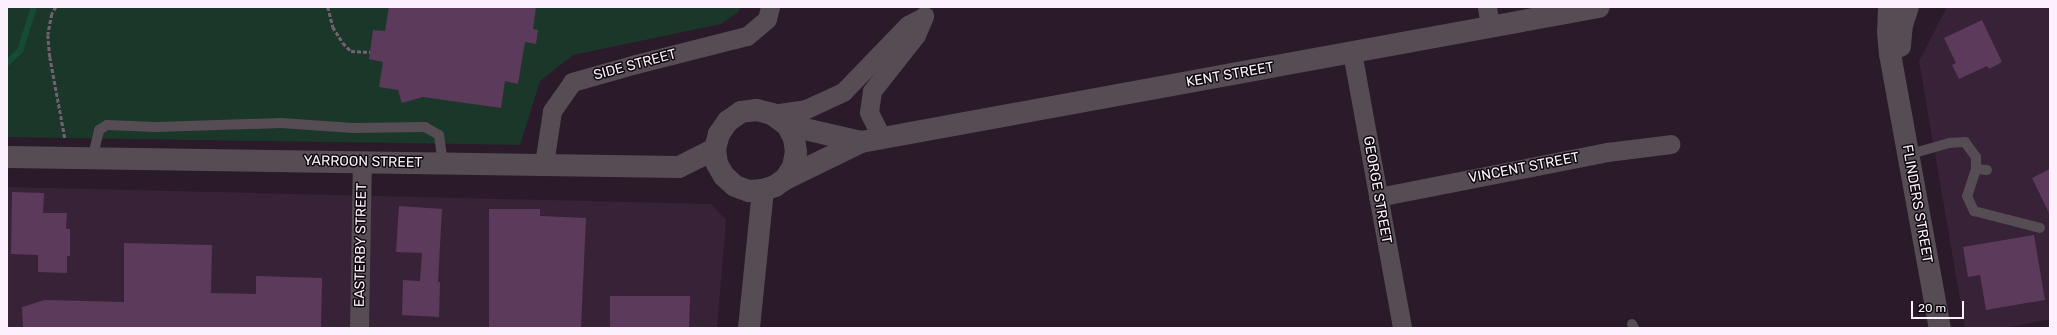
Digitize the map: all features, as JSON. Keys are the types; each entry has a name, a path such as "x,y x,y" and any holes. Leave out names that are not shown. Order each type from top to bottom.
{"street":[{"name":"SIDE STREET","path":"544,164 552,111 572,82 747,36 767,19 770,7"},
{"name":"KENT STREET","path":"785,179 872,140 1352,52 1489,17 1600,7"},
{"name":"FLINDERS STREET","path":"1889,7 1888,32 1907,155 1940,328"},
{"name":"FLINDERS STREET","path":"1895,79 1902,25 1908,7"},
{"path":"780,119 843,92 908,24 927,12"},
{"path":"872,140 869,112 872,91 916,35 927,12"},
{"name":"GEORGE STREET","path":"1352,52 1402,328"},
{"path":"757,110 780,119 794,138 796,152 793,167 785,179 775,186 763,190 749,191 735,186 724,176 717,164 715,150 718,134 728,121 741,112 757,110"},
{"name":"KENT STREET","path":"780,119 872,140"},
{"name":"VINCENT STREET","path":"1378,197 1606,152 1671,144"},
{"name":"YARROON STREET","path":"10,157 544,164 679,168 715,150"},
{"name":"EASTERBY STREET","path":"359,328 362,162"},
{"path":"749,328 763,190"}],"lane":[{"path":"92,159 99,130 108,125 178,127 281,123 354,128 425,127 439,135 443,163"},
{"path":"1907,155 1949,144 1965,142 1976,157 1976,169 1967,196 1974,211 2040,228"},
{"path":"1976,169 1987,170"}],"path":[{"path":"56,7 52,14 48,35 50,57 69,158"},
{"path":"328,7 333,26 343,43 351,51 370,52"}],"shaded area":[{"path":"1947,7 2050,7 2050,319 2007,328 1965,328 1919,61"},
{"path":"7,187 711,204 726,220 717,328 7,328"}],"green space":[{"path":"7,7 741,7 738,12 721,24 573,55 540,81 520,145 7,137"}],"building":[{"path":"389,7 536,7 533,29 538,30 536,44 525,42 518,84 505,81 501,108 423,97 402,103 398,90 379,87 383,62 369,59 373,30 385,31"},
{"path":"1982,20 2002,62 1989,69 1987,66 1959,79 1952,65 1956,63 1944,38"},
{"path":"2050,169 2050,215 2032,178"},
{"path":"12,192 44,193 43,213 67,213 66,229 70,229 70,256 67,256 67,273 38,272 38,255 11,254"},
{"path":"399,206 442,209 438,282 440,282 439,317 402,315 403,280 420,281 422,253 396,252"},
{"path":"489,209 540,209 540,216 586,218 581,328 489,328"},
{"path":"2034,235 2045,300 1986,310 1980,275 1968,277 1963,247"},
{"path":"124,243 212,245 211,293 256,294 256,276 322,278 321,328 23,328 22,307 45,300 124,302"},
{"path":"610,296 690,296 689,328 610,328"}],"waterway":[{"path":"7,63 20,51 34,7"}]}
